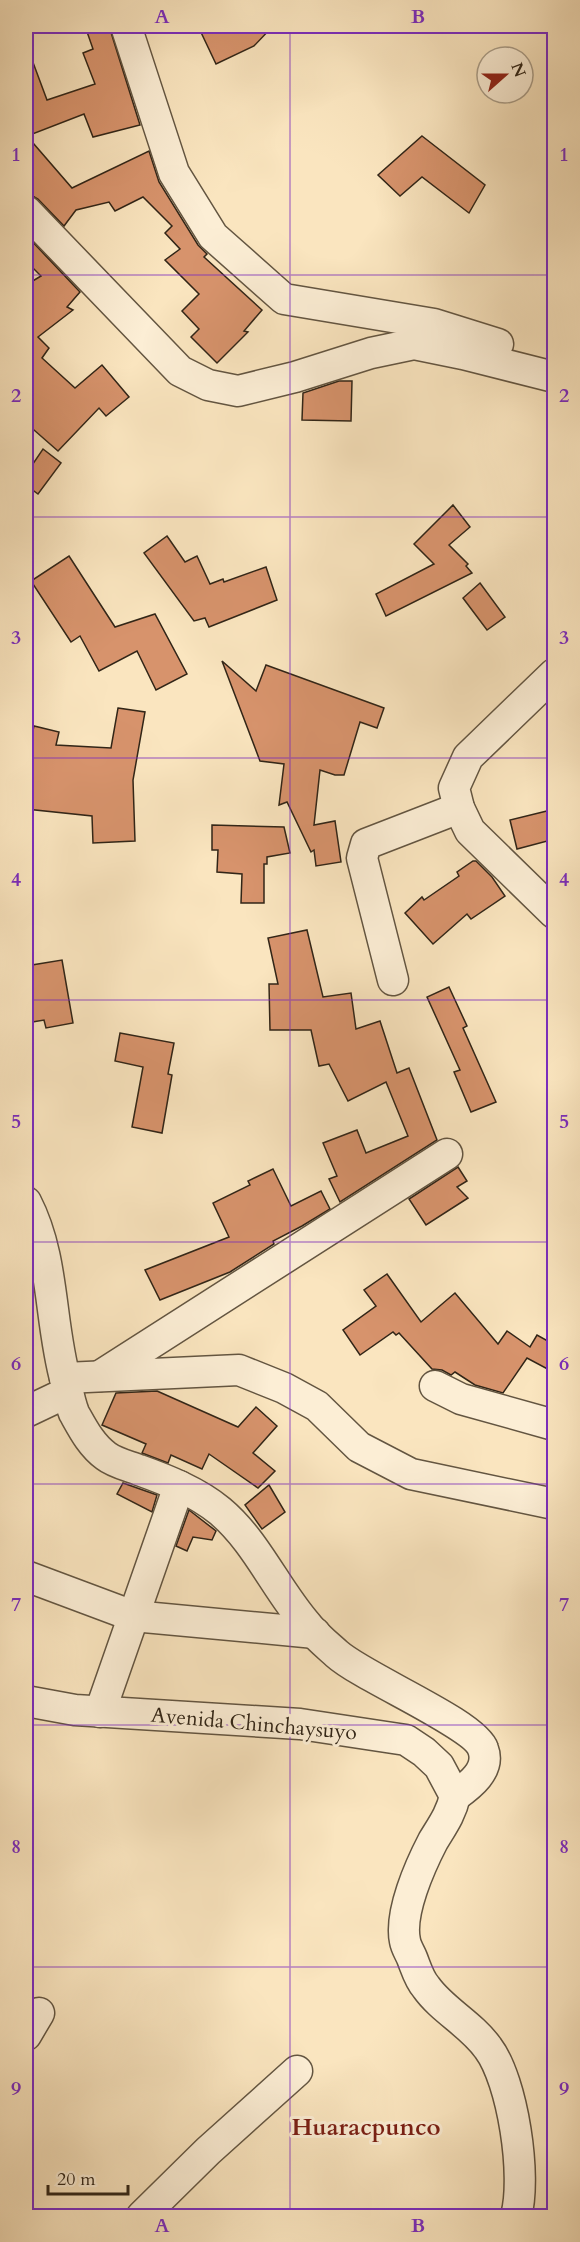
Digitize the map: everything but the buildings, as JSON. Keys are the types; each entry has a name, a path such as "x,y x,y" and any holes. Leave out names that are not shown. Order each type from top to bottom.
{"street":[{"path":"126,26 174,172 213,236 284,299 434,324 555,363"},
{"path":"26,211 180,370 208,385 238,391 295,377 371,353 414,344 555,377"},
{"path":"555,674 468,757 454,788 459,808 470,831 555,914"},
{"path":"393,980 362,858 363,850 366,844 459,808"},
{"path":"100,1376 447,1154"},
{"path":"26,1202 46,1254 59,1354 66,1385 73,1409 87,1438 107,1457 201,1497 230,1520 241,1533 315,1633 354,1667 438,1713 480,1742 484,1752 484,1762 479,1775 473,1783 455,1796 451,1812 432,1843 413,1888 404,1919 405,1942 426,1988 489,2048 501,2076 512,2112 519,2162 519,2204 516,2216"},
{"path":"26,1412 66,1385 100,1376 239,1370 284,1388 317,1406 359,1447 411,1474 555,1504"},
{"path":"435,1386 460,1399 555,1425"},
{"path":"100,1712 179,1486"},
{"path":"26,1576 133,1616 315,1633"},
{"name":"Avenida Chinchaysuyo","path":"26,1701 75,1710 300,1724 406,1740 439,1766 455,1796"},
{"path":"142,2217 208,2151 297,2071"}],"district":[{"name":"Huaracpunco","path":"366,2127"}]}
